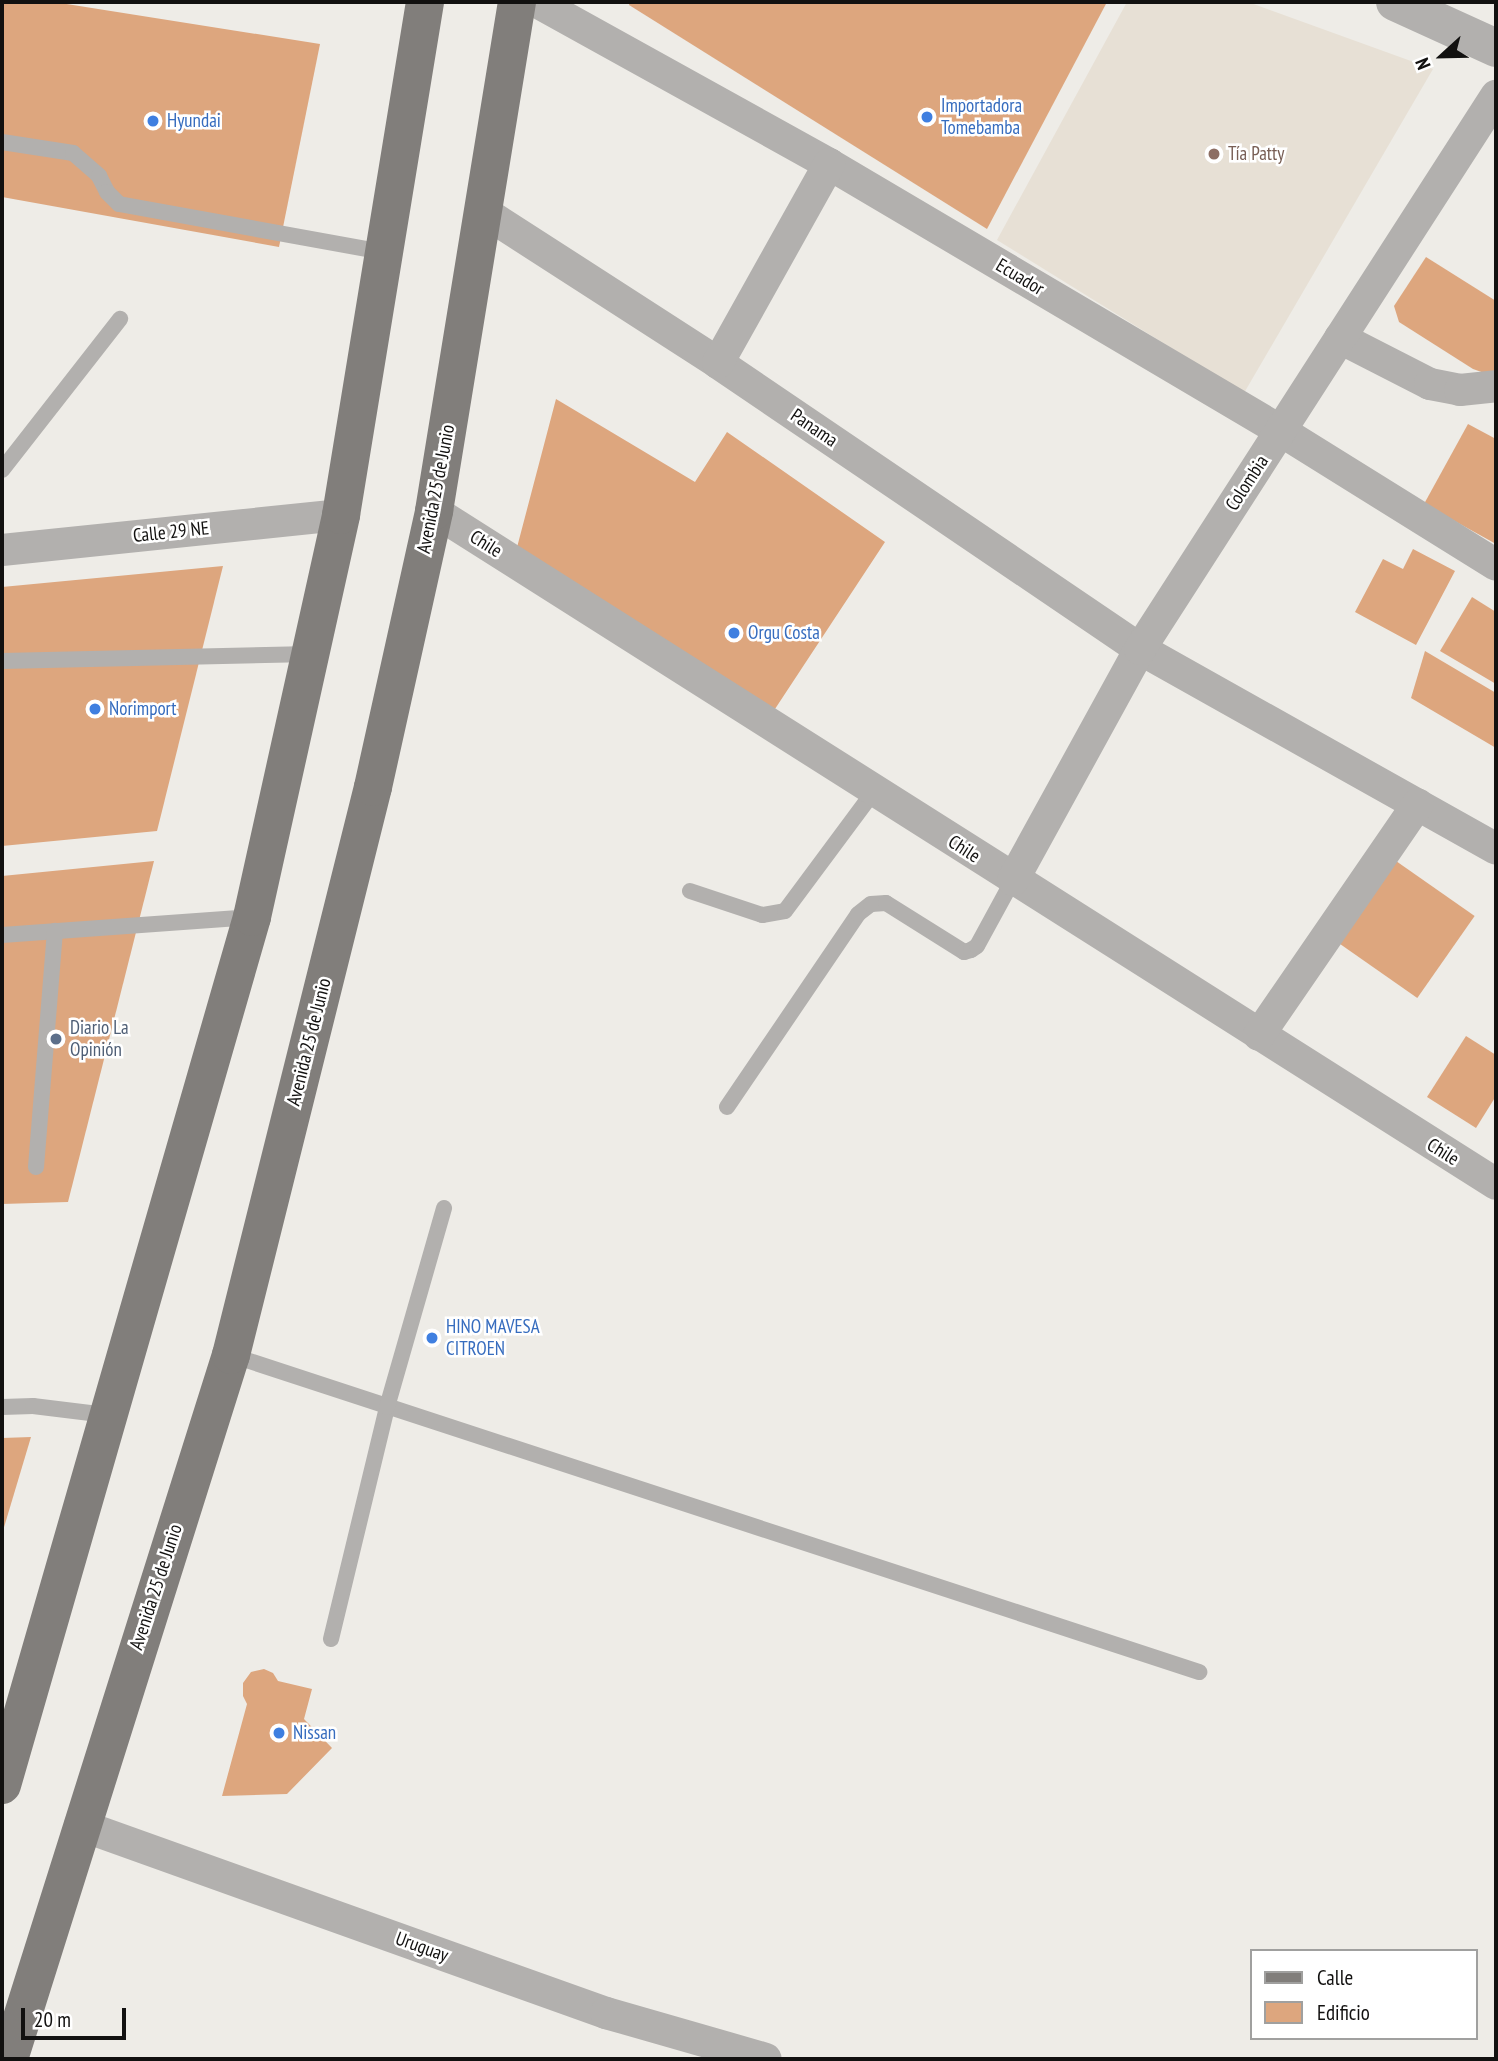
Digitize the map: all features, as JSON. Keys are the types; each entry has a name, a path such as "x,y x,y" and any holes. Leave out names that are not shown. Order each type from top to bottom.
{"main road":[{"path":"2,1785 106,1415 253,916 341,515 425,2"},
{"name":"Avenida 25 de Junio","path":"9,2059 80,1825 231,1355 373,787 434,511 517,2"}],"street":[{"name":"Ecuador","path":"537,2 829,164 1281,431 1496,565"},
{"path":"1395,2 1496,48"},
{"name":"Colombia","path":"1013,880 1140,649 1496,96"},
{"path":"718,363 829,164"},
{"name":"Panama","path":"484,212 718,363 1140,649 1496,849"},
{"path":"1340,338 1430,384 1460,390 1496,386"},
{"name":"Chile","path":"434,511 1496,1184"},
{"name":"Calle 29 NE","path":"2,550 341,515"},
{"path":"1259,1035 1418,804"},
{"name":"Uruguay","path":"80,1825 606,2013 766,2059"}],"lane":[{"path":"2,142 73,153 99,176 107,192 119,204 384,251"},
{"path":"2,470 120,319"},
{"path":"2,661 312,654"},
{"path":"690,891 762,915 785,911 874,791"},
{"path":"727,1107 858,914 871,904 886,903 964,951 971,950 977,946 1013,880"},
{"path":"2,935 253,916"},
{"path":"36,1167 55,931"},
{"path":"331,1639 387,1407 444,1208"},
{"path":"231,1355 1199,1672"},
{"path":"2,1408 33,1406 106,1415"}],"shaded area":[{"name":"Tía Patty","path":"1127,2 1248,2 1433,69 1244,393 997,240"}],"building":[{"name":"Hyundai","path":"2,2 54,2 320,44 279,247 2,197"},
{"name":"Importadora Tomebamba","path":"630,2 1107,2 987,229 629,5"},
{"path":"1426,257 1496,301 1496,372 1493,376 1473,369 1399,322 1394,306"},
{"name":"Orgu Costa","path":"556,399 695,482 727,432 885,542 773,712 515,555"},
{"path":"1468,424 1496,439 1496,544 1424,504"},
{"path":"1413,549 1455,571 1416,645 1355,612 1383,559 1403,569"},
{"name":"Norimport","path":"223,566 157,831 2,846 2,587"},
{"path":"1472,597 1496,612 1496,684 1440,651"},
{"path":"1425,651 1496,693 1496,748 1411,698"},
{"name":"Diario La Opinión","path":"154,861 68,1202 2,1204 2,876"},
{"path":"1396,861 1475,916 1417,998 1339,943"},
{"path":"1466,1036 1496,1055 1496,1096 1476,1128 1427,1097"},
{"path":"31,1437 2,1534 2,1438"},
{"name":"Nissan","path":"264,1669 273,1673 278,1681 312,1689 304,1719 332,1748 287,1794 222,1796 247,1704 243,1696 243,1683 251,1672"}],"place":[{"name":"Importadora Tomebamba","path":"927,117"},
{"name":"Hyundai","path":"153,121"},
{"name":"Tía Patty","path":"1214,154"},
{"name":"Orgu Costa","path":"734,633"},
{"name":"Norimport","path":"95,709"},
{"name":"Diario La Opinión","path":"56,1039"},
{"name":"HINO MAVESA CITROEN","path":"432,1338"},
{"name":"Nissan","path":"279,1733"}]}
